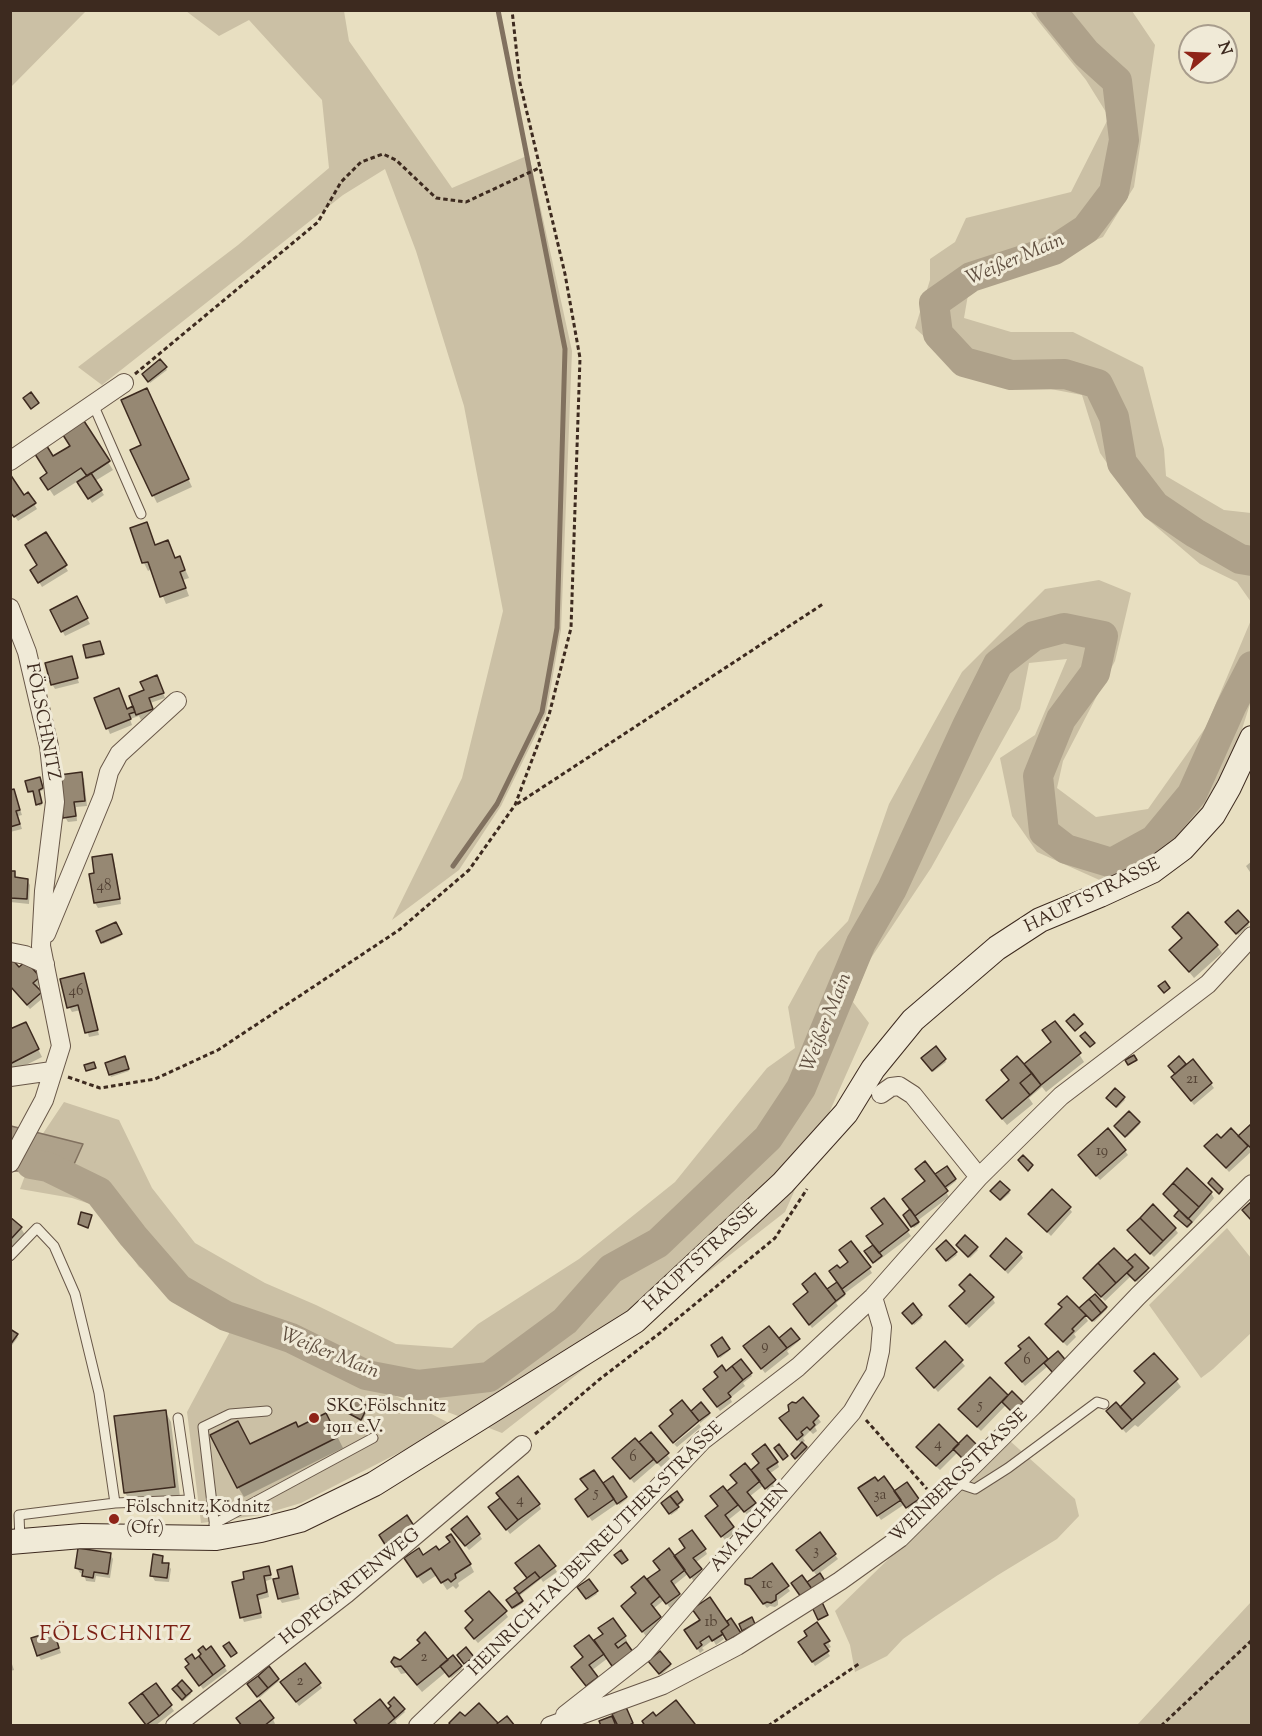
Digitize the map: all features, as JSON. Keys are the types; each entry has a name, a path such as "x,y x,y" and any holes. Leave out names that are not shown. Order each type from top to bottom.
{"main road":[{"name":"HAUPTSTRASSE","path":"15,1542 82,1536 261,1530 300,1520 374,1484 634,1322 783,1184 846,1113 873,1069 913,1020 997,948 1040,920 1152,871 1184,848 1213,814 1229,787 1251,738"}],"street":[{"path":"10,461 124,383"},
{"name":"FÖLSCHNITZ","path":"10,608 27,652 47,736 55,802 44,891 43,955 61,1046 45,1100 10,1163"},
{"path":"10,952 43,955 103,796 109,772 119,754 177,701"},
{"name":"HEINRICH-TAUBENREUTHER-STRASSE","path":"418,1725 579,1571 703,1440 798,1367 873,1297 979,1177 1061,1096 1208,984 1251,936"},
{"path":"10,1077 52,1071"},
{"path":"881,1094 899,1086 913,1095 979,1177"},
{"name":"WEINBERGSTRASSE","path":"552,1725 663,1685 737,1646 840,1581 900,1538 1251,1184"},
{"name":"AM AICHEN","path":"552,1725 644,1653 855,1407 875,1373 880,1351 882,1327 873,1297"},
{"name":"HOPFGARTENWEG","path":"175,1725 346,1594 522,1445"}],"lane":[{"path":"93,404 141,514"},
{"path":"10,1256 36,1228 54,1246 75,1294 99,1392 115,1503"},
{"path":"957,1483 975,1489 1008,1468 1097,1401 1104,1404"},
{"path":"267,1411 230,1414 203,1427 215,1531 373,1438"},
{"path":"15,1542 19,1515 115,1503 190,1500 178,1418"}],"path":[{"path":"52,1071 100,1088 154,1079 218,1050 399,930 469,870 515,805 549,715 571,628 580,358 565,274 520,83 512,10"},
{"path":"124,383 318,222 341,182 361,162 383,154 396,160 436,198 466,202 539,168"},
{"path":"515,805 823,604"},
{"path":"855,1407 938,1502"},
{"path":"1161,1725 1251,1640"},
{"path":"768,1725 860,1663"}],"shaded area":[{"path":"10,11 86,11 11,87"},
{"path":"186,11 344,11 349,41 452,188 529,155 572,351 561,630 546,714 501,806 459,870 392,920 462,778 503,611 464,406 416,251 385,169 343,195 102,385 78,367 238,245 329,168 322,100 249,20 219,36"},
{"path":"1030,11 1132,11 1155,45 1134,187 1103,237 1027,269 969,289 964,318 1011,332 1073,332 1143,367 1164,449 1166,476 1224,510 1251,513 1251,602 1237,582 1200,564 1145,517 1100,453 1082,395 962,372 915,328 930,280 930,259 955,242 966,218 1071,192 1109,117 1086,80"},
{"path":"1099,580 1131,593 1115,661 1063,761 1057,788 1096,817 1148,809 1206,727 1251,620 1251,701 1228,773 1175,847 1124,891 1037,852 1012,816 1000,758 1035,735 1067,659 1029,663 1020,709 931,868 869,961 853,1002 869,1023 785,1212 502,1433 419,1401 221,1316 139,1267 96,1206 72,1198 20,1189 38,1141 64,1102 119,1120 152,1188 195,1243 265,1283 396,1344 452,1348 478,1324 579,1259 675,1182 767,1068 795,1048 788,1007 818,952 848,921 889,804 962,672 1045,589"},
{"path":"11,1126 83,1144 67,1180 31,1171 11,1171"},
{"path":"1227,1228 1251,1258 1251,1333 1201,1378 1149,1305"},
{"name":"SKC Fölschnitz 1911 e.V.","path":"233,1326 400,1398 453,1425 301,1503 261,1515 201,1523 187,1412"},
{"path":"1010,1441 1075,1499 1079,1516 1057,1539 936,1616 903,1639 887,1656 855,1672 850,1645 835,1611"},
{"path":"1251,1602 1251,1725 1137,1725"}],"building":[{"path":"160,359 167,367 148,382 142,374"},
{"path":"147,388 189,479 152,496 130,450 141,445 121,400"},
{"path":"31,392 39,403 31,409 23,398"},
{"path":"84,421 110,461 87,476 81,468 48,490 40,478 47,473 33,451 45,443 53,456 70,446 63,435"},
{"path":"91,473 102,490 88,499 77,482"},
{"path":"10,474 24,495 28,492 36,503 14,517 10,512"},
{"path":"147,522 155,545 168,540 175,558 180,556 185,570 180,572 186,588 160,597 148,562 142,563 130,528"},
{"path":"46,532 67,565 38,583 30,570 37,565 25,545"},
{"path":"77,596 88,618 61,632 50,610"},
{"path":"100,641 104,654 86,658 83,645"},
{"path":"72,656 78,678 51,685 45,663"},
{"path":"157,675 164,693 149,698 153,709 136,715 129,696 144,690 140,682"},
{"path":"119,688 127,709 133,706 135,712 129,714 131,719 106,729 94,698"},
{"path":"82,772 85,801 74,802 76,816 63,818 59,775"},
{"path":"40,777 43,788 39,790 42,803 36,805 33,791 28,792 25,781"},
{"path":"14,789 20,810 16,811 20,824 10,827 10,790"},
{"path":"112,854 120,899 94,903 89,874 94,873 92,857"},
{"path":"10,871 15,871 15,877 28,879 27,899 10,898"},
{"path":"1238,910 1249,922 1236,934 1225,922"},
{"path":"1188,912 1218,945 1189,972 1169,950 1182,938 1172,927"},
{"path":"116,922 122,934 101,943 96,931"},
{"path":"10,957 19,967 26,961 40,977 33,983 42,992 27,1005 10,986"},
{"path":"84,973 98,1030 85,1033 78,1005 67,1008 60,979"},
{"path":"1165,981 1170,988 1164,993 1158,986"},
{"path":"1074,1014 1083,1024 1075,1031 1066,1021"},
{"path":"1055,1021 1081,1053 1041,1085 1024,1064 1051,1042 1042,1030"},
{"path":"26,1022 39,1049 10,1064 10,1029"},
{"path":"1085,1032 1095,1043 1090,1047 1080,1036"},
{"path":"936,1046 946,1059 932,1071 921,1058"},
{"path":"1134,1055 1137,1060 1128,1065 1125,1060"},
{"path":"125,1056 129,1069 109,1075 105,1063"},
{"path":"1017,1056 1032,1073 1020,1083 1030,1095 1002,1119 986,1100 1009,1080 1001,1070"},
{"path":"1179,1056 1186,1064 1175,1074 1168,1066"},
{"path":"1193,1059 1212,1083 1191,1101 1171,1077"},
{"path":"94,1062 96,1068 86,1071 84,1065"},
{"path":"1032,1073 1041,1085 1030,1095 1020,1083"},
{"path":"1115,1088 1125,1097 1116,1107 1106,1098"},
{"path":"1129,1111 1140,1122 1125,1137 1114,1126"},
{"path":"1252,1125 1252,1149 1238,1136"},
{"path":"1108,1128 1126,1150 1096,1176 1078,1155"},
{"path":"1231,1128 1248,1146 1226,1168 1204,1146 1217,1134 1221,1138"},
{"path":"1023,1155 1033,1165 1028,1171 1018,1160"},
{"path":"925,1161 948,1191 915,1216 902,1199 925,1181 915,1169"},
{"path":"947,1166 956,1179 945,1187 935,1174"},
{"path":"1187,1168 1212,1192 1199,1207 1173,1183"},
{"path":"1212,1178 1223,1189 1219,1194 1208,1183"},
{"path":"1000,1181 1010,1190 1000,1200 990,1191"},
{"path":"1173,1183 1199,1207 1188,1219 1163,1194"},
{"path":"1052,1189 1071,1207 1047,1232 1028,1214"},
{"path":"884,1198 909,1230 879,1253 866,1236 883,1224 871,1208"},
{"path":"1252,1201 1252,1221 1242,1210"},
{"path":"1153,1204 1176,1228 1163,1241 1140,1218"},
{"path":"910,1209 919,1222 911,1227 903,1215"},
{"path":"1179,1210 1192,1222 1187,1227 1174,1216"},
{"path":"81,1212 92,1215 88,1228 78,1224"},
{"path":"10,1217 22,1227 10,1240"},
{"path":"1140,1218 1163,1241 1150,1254 1127,1230"},
{"path":"965,1235 978,1247 968,1257 956,1245"},
{"path":"1006,1238 1022,1252 1005,1270 990,1256"},
{"path":"946,1240 957,1252 946,1261 936,1249"},
{"path":"851,1241 871,1267 842,1289 829,1271 837,1265 840,1268 848,1262 839,1250"},
{"path":"873,1245 882,1256 873,1263 864,1251"},
{"path":"1114,1248 1133,1267 1116,1283 1098,1263"},
{"path":"1135,1254 1149,1268 1135,1281 1127,1273 1133,1267 1127,1261"},
{"path":"1098,1263 1116,1283 1101,1297 1083,1278"},
{"path":"815,1273 836,1301 809,1325 793,1304 808,1292 802,1284"},
{"path":"970,1274 994,1297 966,1324 949,1306 965,1291 959,1285"},
{"path":"837,1282 845,1294 836,1301 827,1289"},
{"path":"1095,1294 1107,1307 1101,1313 1089,1299"},
{"path":"1067,1296 1086,1315 1063,1342 1045,1324 1062,1307 1058,1304"},
{"path":"1089,1299 1101,1313 1092,1321 1079,1308"},
{"path":"913,1303 922,1315 912,1324 902,1313"},
{"path":"769,1326 787,1348 761,1369 743,1346"},
{"path":"791,1328 800,1339 787,1348 779,1338"},
{"path":"10,1329 18,1334 10,1345"},
{"path":"722,1337 730,1349 718,1357 711,1345"},
{"path":"1029,1337 1048,1359 1022,1382 1005,1363 1021,1349 1018,1346"},
{"path":"945,1341 963,1360 934,1388 916,1368"},
{"path":"1058,1351 1068,1363 1054,1374 1044,1363"},
{"path":"1154,1353 1178,1379 1132,1420 1120,1407 1145,1383 1134,1371"},
{"path":"741,1359 752,1373 743,1380 732,1366"},
{"path":"722,1365 726,1371 732,1366 743,1380 728,1393 731,1397 717,1407 703,1389 718,1377 714,1372"},
{"path":"990,1377 1008,1395 977,1427 958,1409"},
{"path":"1012,1391 1024,1403 1014,1414 1002,1402"},
{"path":"803,1397 819,1416 813,1422 815,1425 810,1430 807,1427 801,1432 803,1435 797,1440 779,1418 789,1411 788,1405 792,1402 796,1403"},
{"path":"354,1399 368,1406 361,1420 348,1413"},
{"path":"682,1400 699,1421 673,1443 659,1426 673,1414 670,1410"},
{"path":"701,1402 710,1413 699,1421 691,1411"},
{"path":"1116,1402 1132,1420 1122,1429 1106,1411"},
{"path":"166,1410 175,1487 124,1493 114,1416"},
{"path":"326,1413 338,1437 237,1488 210,1435 238,1421 250,1444 296,1422 298,1427"},
{"path":"939,1424 959,1444 936,1466 916,1447"},
{"path":"651,1432 669,1453 657,1463 639,1442"},
{"path":"967,1435 980,1448 966,1462 953,1449"},
{"path":"635,1438 654,1459 630,1479 612,1458"},
{"path":"802,1442 807,1447 795,1459 791,1454"},
{"path":"765,1444 778,1462 767,1469 776,1480 765,1489 751,1470 759,1463 752,1454"},
{"path":"779,1444 788,1456 783,1460 774,1448"},
{"path":"745,1463 760,1481 747,1492 756,1503 744,1512 727,1491 737,1483 730,1475"},
{"path":"594,1470 614,1499 588,1517 575,1499 588,1489 580,1479"},
{"path":"518,1476 540,1504 518,1520 496,1493"},
{"path":"613,1476 627,1497 617,1504 603,1483"},
{"path":"884,1476 901,1500 877,1516 858,1488 875,1477 878,1481"},
{"path":"907,1482 919,1499 906,1508 894,1491"},
{"path":"723,1486 738,1505 725,1515 734,1527 721,1537 705,1516 718,1506 710,1496"},
{"path":"677,1491 683,1500 677,1505 670,1496"},
{"path":"670,1496 679,1507 669,1514 661,1503"},
{"path":"500,1498 518,1520 506,1530 488,1507"},
{"path":"407,1515 414,1526 386,1546 379,1535"},
{"path":"467,1516 480,1534 465,1546 451,1529"},
{"path":"692,1530 706,1549 693,1558 702,1569 690,1578 674,1556 685,1548 679,1539"},
{"path":"820,1532 836,1554 813,1571 796,1550"},
{"path":"451,1534 471,1564 455,1574 456,1578 451,1582 448,1579 441,1583 431,1568 417,1577 404,1558 419,1548 423,1555 436,1546 439,1550 450,1542 446,1537"},
{"path":"539,1545 556,1566 540,1578 535,1572 527,1578 515,1563"},
{"path":"78,1548 111,1553 108,1574 94,1572 93,1578 82,1576 83,1570 75,1568"},
{"path":"669,1548 685,1570 671,1581 680,1594 666,1604 647,1579 660,1570 653,1561"},
{"path":"621,1550 628,1560 622,1564 614,1555"},
{"path":"153,1554 163,1556 162,1563 169,1563 167,1578 150,1576"},
{"path":"772,1563 789,1586 776,1595 776,1600 763,1604 750,1586 745,1584 745,1579 752,1578"},
{"path":"269,1566 271,1575 264,1576 267,1592 257,1595 261,1613 240,1618 232,1582 244,1579 243,1572"},
{"path":"292,1566 298,1594 278,1599 273,1579 279,1578 277,1570"},
{"path":"535,1572 540,1578 519,1594 514,1588"},
{"path":"820,1573 825,1581 812,1589 807,1582"},
{"path":"802,1575 812,1589 801,1597 791,1583"},
{"path":"644,1576 660,1596 651,1604 661,1617 642,1632 621,1606 636,1593 631,1587"},
{"path":"589,1579 598,1591 586,1599 577,1587"},
{"path":"489,1591 507,1611 474,1639 465,1628 473,1620 465,1611"},
{"path":"517,1592 523,1601 512,1608 506,1600"},
{"path":"710,1597 729,1625 721,1631 723,1634 712,1641 709,1636 700,1642 702,1645 697,1649 684,1630 700,1620 692,1609"},
{"path":"822,1602 828,1615 818,1620 812,1607"},
{"path":"752,1617 755,1624 742,1631 739,1624"},
{"path":"613,1618 626,1636 615,1644 618,1648 626,1642 633,1652 612,1666 594,1640 603,1634 598,1628"},
{"path":"731,1618 741,1633 727,1641 721,1631 729,1625 727,1621"},
{"path":"817,1622 830,1641 824,1644 829,1651 812,1662 798,1642 807,1636 804,1631"},
{"path":"54,1631 59,1648 37,1656 31,1638"},
{"path":"425,1632 448,1660 417,1685 401,1666 395,1667 391,1662 394,1657 400,1660 420,1643 417,1640"},
{"path":"589,1635 604,1654 589,1665 598,1677 586,1686 571,1667 583,1657 574,1646"},
{"path":"229,1642 237,1653 231,1657 223,1646"},
{"path":"203,1646 206,1650 211,1646 225,1666 213,1675 199,1656 201,1654 198,1650"},
{"path":"466,1647 474,1657 464,1664 457,1655"},
{"path":"660,1651 671,1664 659,1674 648,1661"},
{"path":"192,1654 195,1659 199,1656 213,1675 199,1686 185,1667 189,1664 185,1659"},
{"path":"453,1655 462,1666 449,1677 440,1666"},
{"path":"305,1663 321,1683 296,1702 280,1682"},
{"path":"269,1666 279,1679 268,1688 258,1676"},
{"path":"258,1676 268,1688 257,1697 247,1684"},
{"path":"182,1680 192,1691 186,1696 177,1685"},
{"path":"156,1683 172,1705 159,1716 142,1693"},
{"path":"177,1685 186,1696 182,1700 172,1689"},
{"path":"142,1693 159,1716 146,1725 129,1703"},
{"path":"394,1697 405,1709 395,1718 388,1709 391,1706 388,1703"},
{"path":"380,1699 395,1718 386,1726 358,1726 354,1720"},
{"path":"260,1700 274,1718 264,1726 242,1726 236,1718"},
{"path":"676,1700 695,1724 693,1726 645,1726 642,1721 653,1712 656,1716"},
{"path":"479,1703 498,1723 495,1726 451,1726 449,1723 460,1712 465,1716"},
{"path":"626,1707 633,1723 628,1726 618,1726 612,1714"},
{"path":"507,1716 515,1726 495,1726 498,1723"},
{"path":"612,1716 616,1726 601,1726 599,1721"}],"waterway":[{"path":"453,866 497,804 542,712 557,628 565,349 498,10"},
{"name":"Weißer Main","path":"1051,10 1086,53 1117,81 1124,140 1114,192 1086,229 1054,250 971,277 934,303 938,334 964,362 1011,375 1065,374 1098,384 1114,417 1122,463 1155,506 1240,559 1252,561"},
{"name":"Weißer Main","path":"31,1164 48,1167 99,1192 179,1289 226,1316 291,1338 366,1375 418,1385 489,1377 565,1321 611,1269 658,1243 768,1138 801,1088 861,943 892,889 998,664 1034,636 1064,628 1103,636 1095,673 1061,719 1038,776 1044,832 1066,849 1112,863 1154,840 1192,794 1252,666"}],"place":[{"name":"SKC Fölschnitz 1911 e.V.","path":"314,1418"},
{"name":"Fölschnitz,Ködnitz (Ofr)","path":"114,1519"}],"district":[{"name":"FÖLSCHNITZ","path":"116,1636"}]}
